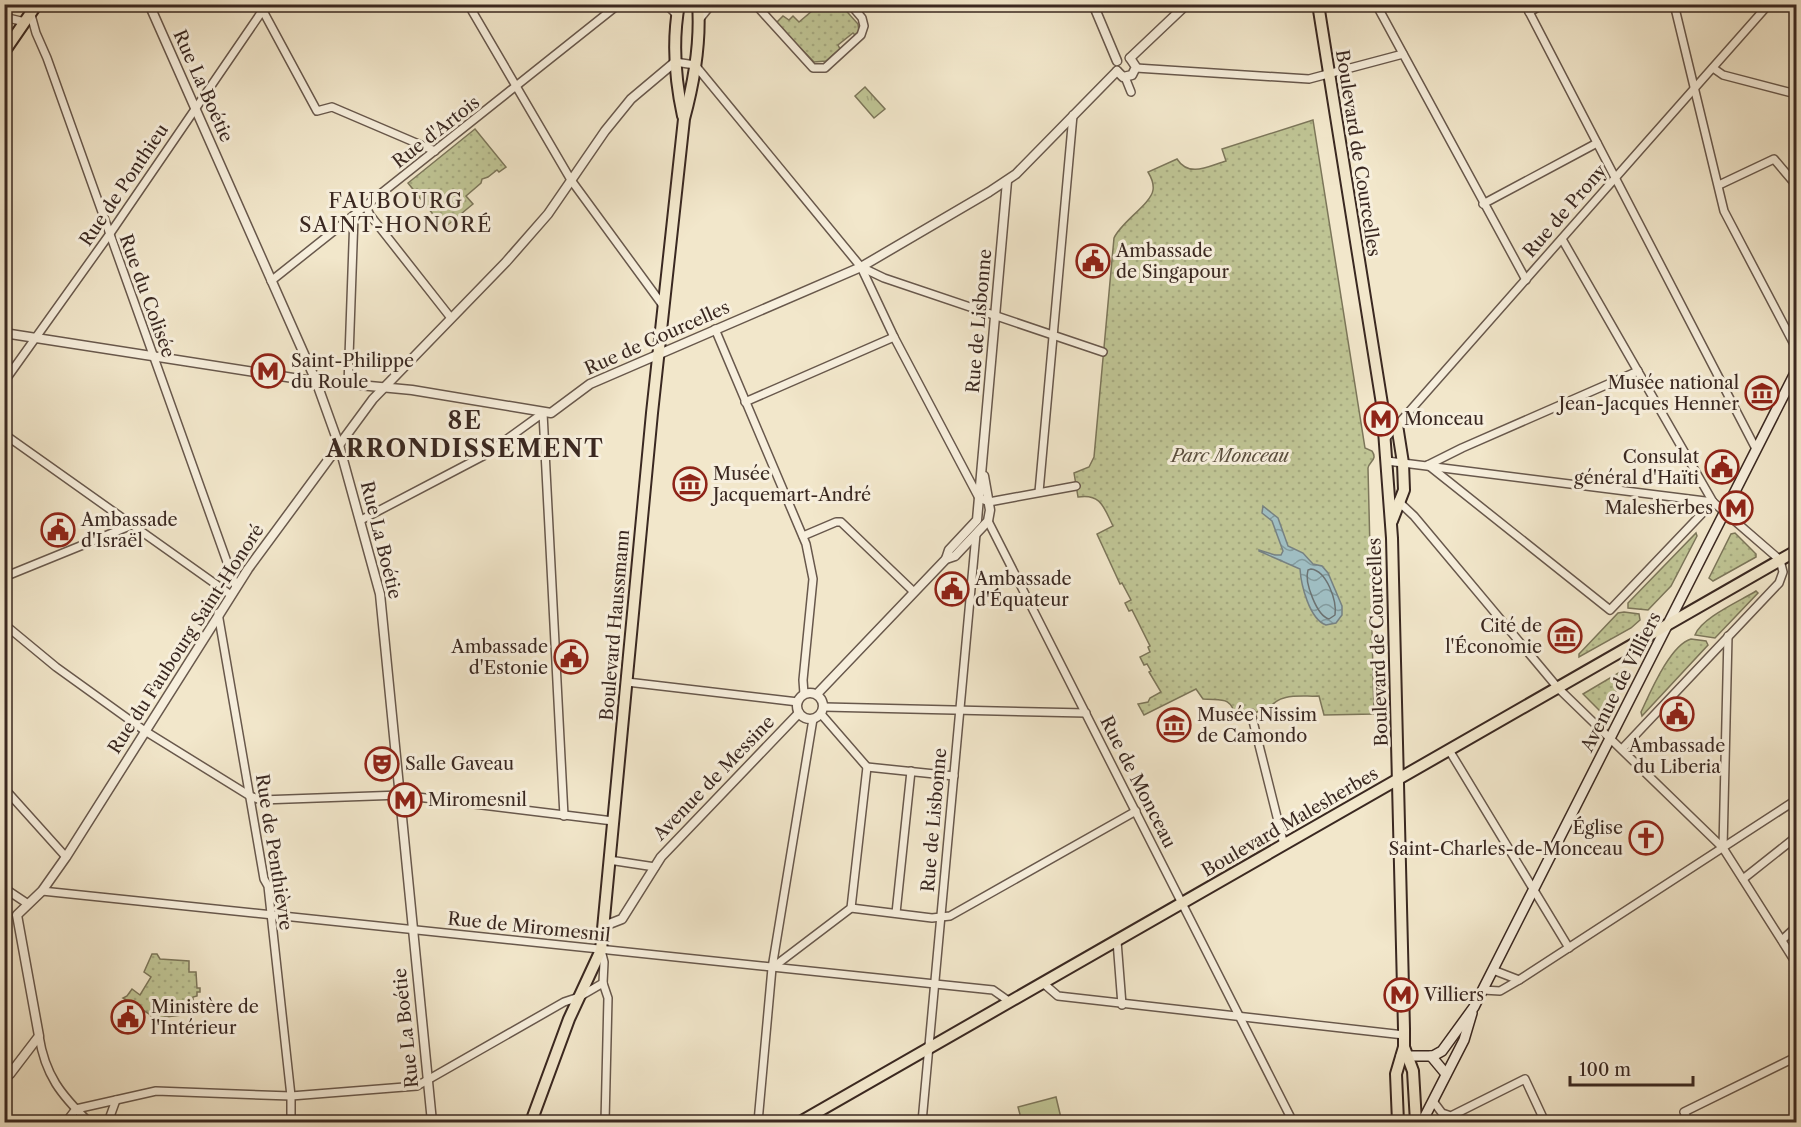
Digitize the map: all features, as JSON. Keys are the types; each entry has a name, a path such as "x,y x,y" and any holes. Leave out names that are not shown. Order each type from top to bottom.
{"main road":[{"name":"Boulevard de Courcelles","path":"1318,4 1383,413 1385,439 1391,524 1404,1035 1404,1053 1396,1074 1398,1122"},
{"name":"Boulevard Haussmann","path":"531,1122 579,997 601,950 659,354 684,119 695,65 699,19 697,5"},
{"name":"Boulevard Haussmann","path":"678,10 676,83 684,119"},
{"path":"4,52 30,11"},
{"name":"Avenue de Villiers","path":"1431,1056 1445,1048 1474,1007 1797,371"},
{"path":"1383,413 1397,425 1403,463 1404,490 1391,524"},
{"name":"Boulevard Malesherbes","path":"800,1122 1797,551"},
{"name":"Avenue de Villiers","path":"1422,1122 1464,1040 1474,1007"},
{"name":"Boulevard de Courcelles","path":"1404,1053 1413,1071 1416,1122"},
{"path":"1404,1053 1431,1056 1446,1074"}],"street":[{"name":"Rue La Boétie","path":"149,4 316,381 339,445 380,594 432,1122"},
{"path":"468,4 571,180 664,307"},
{"name":"Rue d'Artois","path":"271,281 619,4"},
{"path":"666,4 678,10"},
{"path":"699,19 711,4"},
{"path":"755,4 813,68 825,68 863,31 862,18 850,4"},
{"path":"1007,181 1117,71 1117,61 1093,4"},
{"path":"1131,58 1187,4"},
{"path":"1376,4 1526,280"},
{"path":"1544,4 1527,8 1756,449"},
{"path":"1674,4 1724,211 1797,348"},
{"name":"Rue de Prony","path":"1385,439 1769,4"},
{"name":"Rue de Ponthieu","path":"4,382 110,235 265,8"},
{"path":"265,8 317,111 332,107 435,151"},
{"path":"4,16 30,11"},
{"name":"Rue du Colisée","path":"30,11 153,356 233,591"},
{"path":"1136,68 1310,79 1402,54"},
{"path":"1117,61 1123,57 1131,58 1134,62 1136,68 1132,75 1125,77"},
{"path":"675,62 695,65 852,259 861,267 884,278 1103,352"},
{"name":"Rue du Faubourg Saint-Honoré","path":"39,1036 17,915 42,891 66,857 218,613 339,445 384,387 506,262 548,214 605,131 631,99 675,62"},
{"path":"1713,68 1723,75 1797,94"},
{"path":"1117,71 1125,77 1131,92"},
{"path":"1039,492 1073,115"},
{"path":"1483,204 1597,143"},
{"path":"1719,186 1774,159 1797,185"},
{"name":"Rue de Courcelles","path":"361,520 485,455 543,412 551,412 590,384 861,267 1007,181"},
{"name":"Rue de Lisbonne","path":"922,1122 997,316 1007,181"},
{"path":"366,207 451,318"},
{"path":"348,384 354,216"},
{"path":"1562,239 1713,502 1780,560 1783,572 1779,583 1622,749"},
{"path":"861,267 894,337 979,498 989,502 1076,486"},
{"path":"715,329 803,536 813,579 803,680 804,694"},
{"path":"4,333 316,381 384,387 543,412 564,816"},
{"path":"745,402 894,337"},
{"path":"1428,465 1638,371"},
{"path":"4,434 132,525 233,591"},
{"path":"1386,460 1713,502"},
{"name":"Rue de Lisbonne","path":"982,464 989,502 988,521"},
{"path":"1428,465 1611,610 1713,502"},
{"path":"1388,492 1414,516 1558,688 1723,848 1797,963"},
{"path":"817,694 946,559 949,550 977,520"},
{"path":"946,559 955,556 988,521"},
{"name":"Rue de Monceau","path":"988,521 1293,1122"},
{"path":"803,536 842,522 914,592"},
{"path":"4,578 132,525"},
{"name":"Rue de Penthièvre","path":"218,613 264,879 268,886 291,1096 291,1122"},
{"path":"4,624 56,667 146,731 250,796 261,800 401,795 613,820"},
{"path":"1723,848 1728,636"},
{"path":"627,682 798,702"},
{"path":"758,1122 772,968 819,713 822,699 810,692 804,694 798,702 799,714 805,718 819,713 960,710 1086,713"},
{"path":"819,713 867,767 954,776"},
{"path":"1251,713 1284,845"},
{"name":"Avenue de Messine","path":"604,926 622,919 661,857 799,714"},
{"path":"1449,750 1569,948"},
{"path":"851,908 867,767"},
{"path":"896,913 911,771"},
{"path":"4,788 66,857"},
{"path":"1483,990 1500,991 1519,980 1797,800"},
{"path":"772,968 851,908 941,918 950,916 1136,811"},
{"path":"1743,879 1797,837"},
{"name":"Avenue de Messine","path":"609,860 656,867"},
{"path":"4,888 28,904"},
{"name":"Rue de Miromesnil","path":"42,891 993,990 1010,1002"},
{"path":"1782,940 1797,927"},
{"path":"1117,941 1122,1005"},
{"path":"601,950 604,962 603,983 608,998 604,1122"},
{"path":"1493,970 1519,980"},
{"path":"1043,982 1058,996 1404,1035"},
{"path":"66,1122 76,1109 156,1091 291,1096 417,1086 564,1002 579,997 603,983"},
{"path":"4,1082 7,1072 39,1036"},
{"path":"39,1036 41,1052 50,1078 89,1122"},
{"path":"1689,1122 1684,1112 1797,1057"},
{"path":"1433,1101 1442,1113 1451,1116 1525,1079 1545,1122"},
{"path":"108,1122 116,1100"}],"green space":[{"path":"819,5 841,5 858,24 859,32 855,35 853,33 838,45 840,49 826,61 814,62 776,23 783,16 789,20 793,16 799,22"},
{"path":"865,87 885,109 874,118 855,96"},
{"name":"Parc Monceau","path":"1313,120 1365,448 1372,451 1374,456 1368,468 1374,714 1324,715 1319,696 1298,696 1279,700 1269,709 1236,717 1228,702 1203,699 1196,689 1144,715 1138,704 1148,702 1150,698 1161,692 1147,664 1144,665 1140,657 1150,652 1148,647 1150,646 1132,610 1129,611 1125,603 1131,600 1122,583 1120,584 1097,534 1113,526 1101,503 1092,497 1078,497 1074,473 1089,467 1094,457 1114,238 1151,195 1153,185 1148,172 1177,159 1187,168 1206,168 1226,161 1222,149"},
{"path":"475,129 506,167 482,179 481,183 466,196 473,204 444,228 408,183"},
{"path":"1696,533 1697,536 1671,586 1648,610 1628,608 1628,603"},
{"path":"1735,533 1756,554 1756,557 1713,581 1709,578 1731,534"},
{"path":"1756,591 1758,593 1715,638 1695,635 1713,616"},
{"path":"1618,613 1639,614 1640,620 1631,628 1579,657 1579,654"},
{"path":"1691,639 1706,641 1708,645 1642,716 1641,712 1668,660 1683,643"},
{"path":"1625,669 1627,670 1605,712 1601,712 1583,694"},
{"path":"152,954 157,954 160,959 189,961 189,972 196,972 197,988 200,988 197,996 193,997 193,1008 197,1009 197,1013 151,1019 151,1015 123,998 132,989 140,995 151,977 144,972"},
{"path":"1056,1097 1061,1118 1043,1122 1022,1122 1018,1107"}],"water":[{"path":"1263,506 1278,518 1288,546 1303,553 1313,564 1322,566 1328,573 1342,606 1342,615 1336,623 1326,625 1315,616 1304,592 1300,569 1259,551 1281,555 1283,551 1272,521 1262,513"}],"place":[{"name":"Ambassade de Singapour","path":"1093,261"},
{"name":"Saint-Philippe du Roule","path":"268,371"},
{"name":"Musée national Jean-Jacques Henner","path":"1762,393"},
{"name":"Monceau","path":"1381,419"},
{"name":"Consulat général d'Haïti","path":"1722,467"},
{"name":"Musée Jacquemart-André","path":"690,484"},
{"name":"Malesherbes","path":"1736,508"},
{"name":"Ambassade d'Israël","path":"58,530"},
{"name":"Ambassade d'Équateur","path":"952,589"},
{"name":"Cité de l'Économie","path":"1565,636"},
{"name":"Ambassade d'Estonie","path":"571,657"},
{"name":"Ambassade du Liberia","path":"1677,714"},
{"name":"Musée Nissim de Camondo","path":"1174,725"},
{"name":"Salle Gaveau","path":"382,764"},
{"name":"Miromesnil","path":"405,800"},
{"name":"Église Saint-Charles-de-Monceau","path":"1646,838"},
{"name":"Villiers","path":"1401,995"},
{"name":"Ministère de l'Intérieur","path":"128,1017"}],"district":[{"name":"FAUBOURG SAINT-HONORÉ","path":"396,212"},
{"name":"8E ARRONDISSEMENT","path":"465,434"}]}
